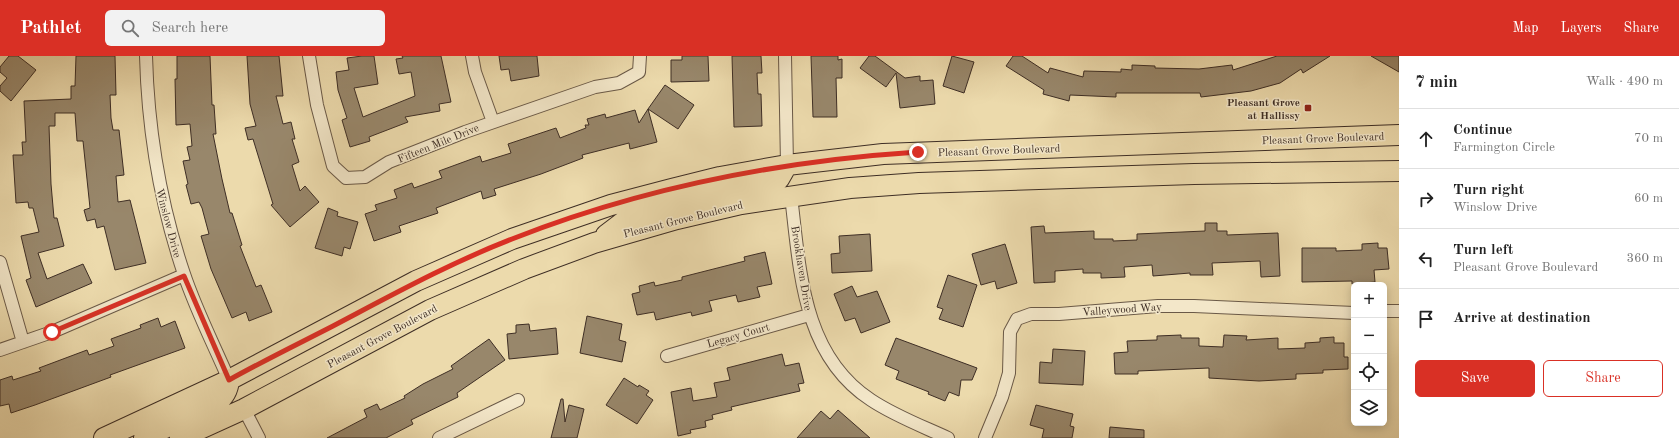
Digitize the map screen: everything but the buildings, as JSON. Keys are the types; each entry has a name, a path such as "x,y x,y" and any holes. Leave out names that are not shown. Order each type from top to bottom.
{"main road":[{"name":"Pleasant Grove Boulevard","path":"104,438 229,380 416,281 512,239 611,205 720,177 787,165 918,152 1208,143 1290,138 1399,135"},
{"path":"594,243 631,216 695,199 767,184 779,179 787,165"},
{"name":"Pleasant Grove Boulevard","path":"180,438 244,409 430,310 524,269 594,243 677,219 741,204 850,188 919,183 1202,174 1399,171"},
{"path":"144,438 217,403 224,396 228,388 229,380"}],"street":[{"name":"Winslow Drive","path":"146,56 147,91 154,160 168,224 184,276 229,380"},
{"name":"Fifteen Mile Drive","path":"310,56 317,105 333,166 346,178 366,176 389,162 493,122 595,87 619,83 639,72 640,56"},
{"path":"472,56 475,72 493,122"},
{"path":"785,56 787,165"},
{"name":"Brookhaven Drive","path":"791,196 804,292 809,315 817,338 829,357 854,387 871,400 896,415 948,438"},
{"path":"0,262 23,342"},
{"path":"0,350 88,317 184,276"},
{"name":"Valleywood Way","path":"985,438 1002,397 1009,373 1010,332 1017,319 1024,316 1031,314 1059,314 1158,306 1207,306 1351,313"},
{"path":"1387,311 1399,311"},
{"name":"Legacy Court","path":"667,356 809,315"},
{"path":"439,438 518,400"},
{"path":"244,409 259,438"}],"place":[{"name":"Pleasant Grove at Hallissy","path":"1308,108"}],"route":[{"path":"52,332 184,276 229,380 416,281 512,239 611,205 720,177 787,165 883,154 918,152"}]}
